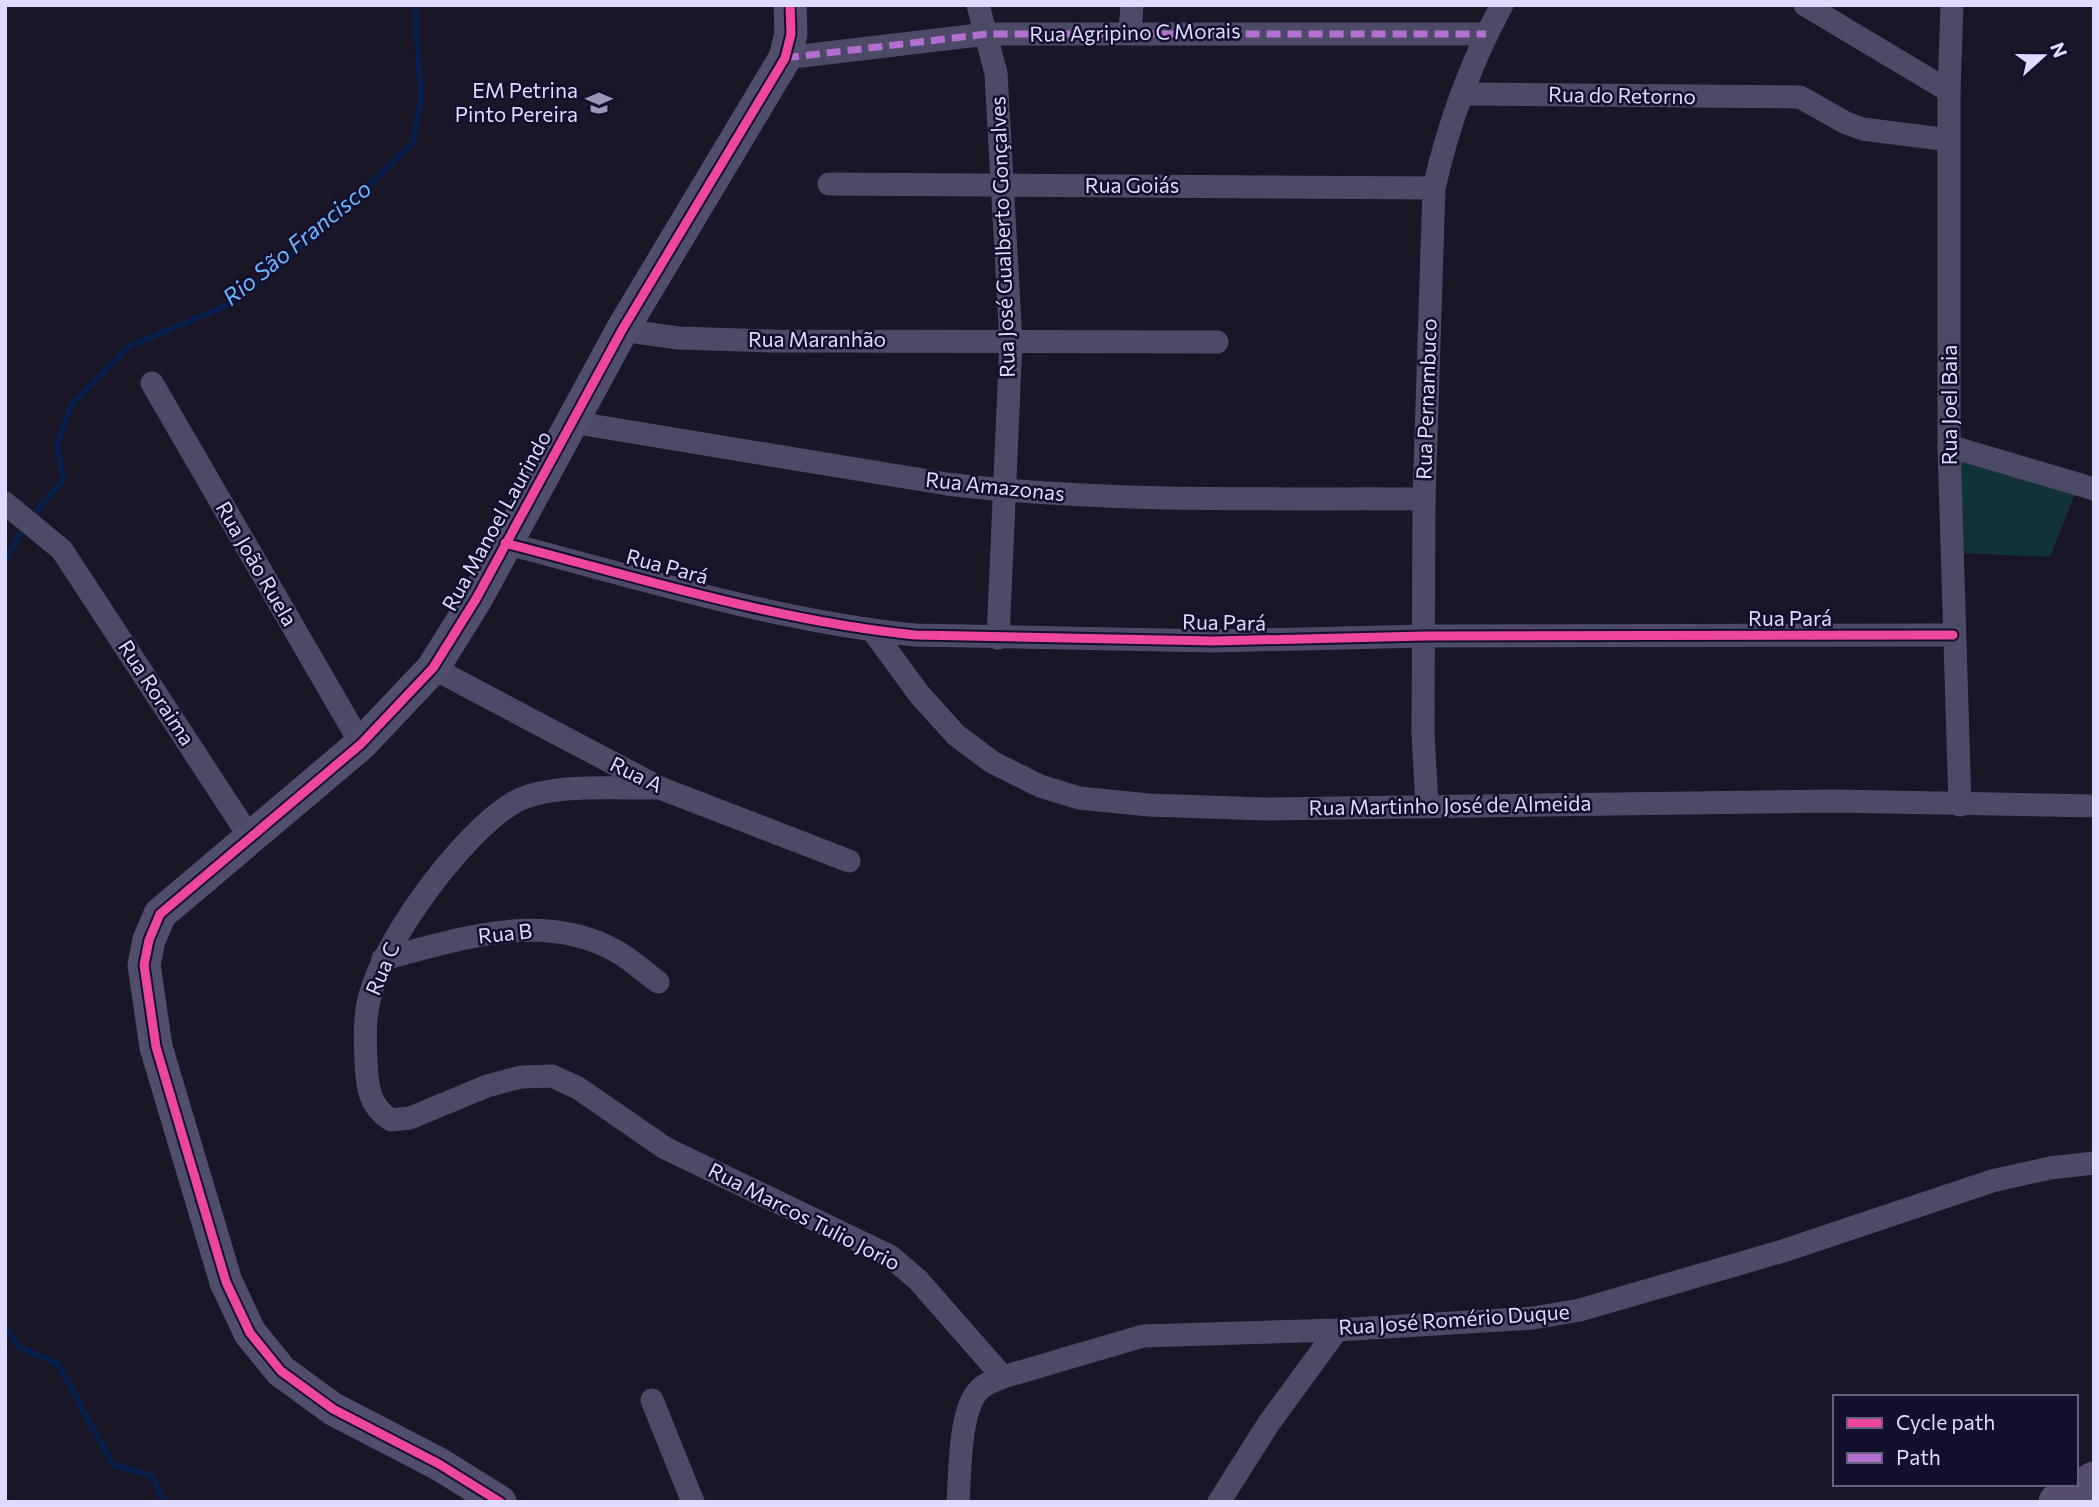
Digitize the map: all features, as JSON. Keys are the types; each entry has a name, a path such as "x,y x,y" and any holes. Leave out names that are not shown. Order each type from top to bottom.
{"main road":[{"path":"2057,1502 2094,1480"}],"street":[{"name":"Rua José Gualberto Gonçalves","path":"978,5 996,73 1011,342 998,638"},
{"path":"1130,32 1132,5"},
{"name":"Rua Pernambuco","path":"1427,805 1423,734 1424,499 1434,188 1443,149 1463,94 1486,34 1502,5"},
{"path":"1805,5 1949,91"},
{"name":"Rua Joel Baia","path":"1952,5 1949,91 1949,446 1959,806"},
{"name":"Rua Manoel Laurindo","path":"500,1502 439,1464 333,1409 281,1371 250,1333 226,1282 156,1047 144,965 149,940 160,914 361,744 433,668 476,600 622,330 785,58 791,13"},
{"name":"Rua Agripino C Morais","path":"785,58 987,34 1486,34"},
{"name":"Rua do Retorno","path":"1463,94 1805,98 1828,114 1863,129 1949,140"},
{"name":"Rua Goiás","path":"830,184 1434,188"},
{"name":"Rua Maranhão","path":"622,330 678,338 773,341 1217,342"},
{"name":"Rua João Ruela","path":"152,383 361,744"},
{"name":"Rua Amazonas","path":"571,422 907,478 1003,491 1140,497 1424,499"},
{"path":"1949,446 2094,489"},
{"name":"Rua Roraima","path":"11,508 62,550 250,836"},
{"name":"Rua Pará","path":"505,543 741,605 873,631 998,638 1297,641 1425,636 1953,635"},
{"name":"Rua Martinho José de Almeida","path":"873,631 919,694 956,734 992,762 1040,786 1079,798 1149,805 1265,809 1834,801 1959,806 2094,806"},
{"name":"Rua A","path":"433,668 660,788 849,861"},
{"name":"Rua C","path":"578,1088 552,1076 522,1077 488,1086 410,1118 391,1120 377,1111 369,1095 365,1025 370,993 383,959 446,867 501,812 515,802 536,794 559,790 660,788"},
{"name":"Rua B","path":"383,959 483,934 532,929 572,935 614,950 658,982"},
{"name":"Rua Marcos Tulio Jorio","path":"578,1088 665,1148 890,1256 918,1280 1003,1377"},
{"name":"Rua José Romério Duque","path":"958,1502 963,1437 972,1399 978,1391 1003,1377 1143,1336 1337,1330 1532,1318 1580,1310 1783,1251 1992,1181 2050,1168 2094,1163"},
{"path":"1219,1502 1269,1423 1337,1330"},
{"path":"652,1400 693,1502"}],"green space":[{"path":"1956,454 2076,491 2050,557 1961,553"}],"waterway":[{"name":"Rio São Francisco","path":"31,517 63,480 57,445 71,405 128,347 232,303 339,215 413,142 421,98 415,5"},
{"name":"Rio São Francisco","path":"5,561 25,526"},
{"name":"Rio São Francisco","path":"5,1325 19,1347 58,1364 113,1465 151,1475 164,1502"}],"marked path":[{"path":"785,58 987,34 1486,34"}],"cycle path":[{"path":"500,1502 439,1464 333,1409 281,1371 250,1333 226,1282 156,1047 144,965 149,940 160,914 361,744 433,668 476,599 622,330 785,58 791,34 790,5"},
{"path":"505,543 760,609 811,620 915,635 1213,641 1425,636 1953,635"}],"place":[{"name":"EM Petrina Pinto Pereira","path":"599,103"}]}
